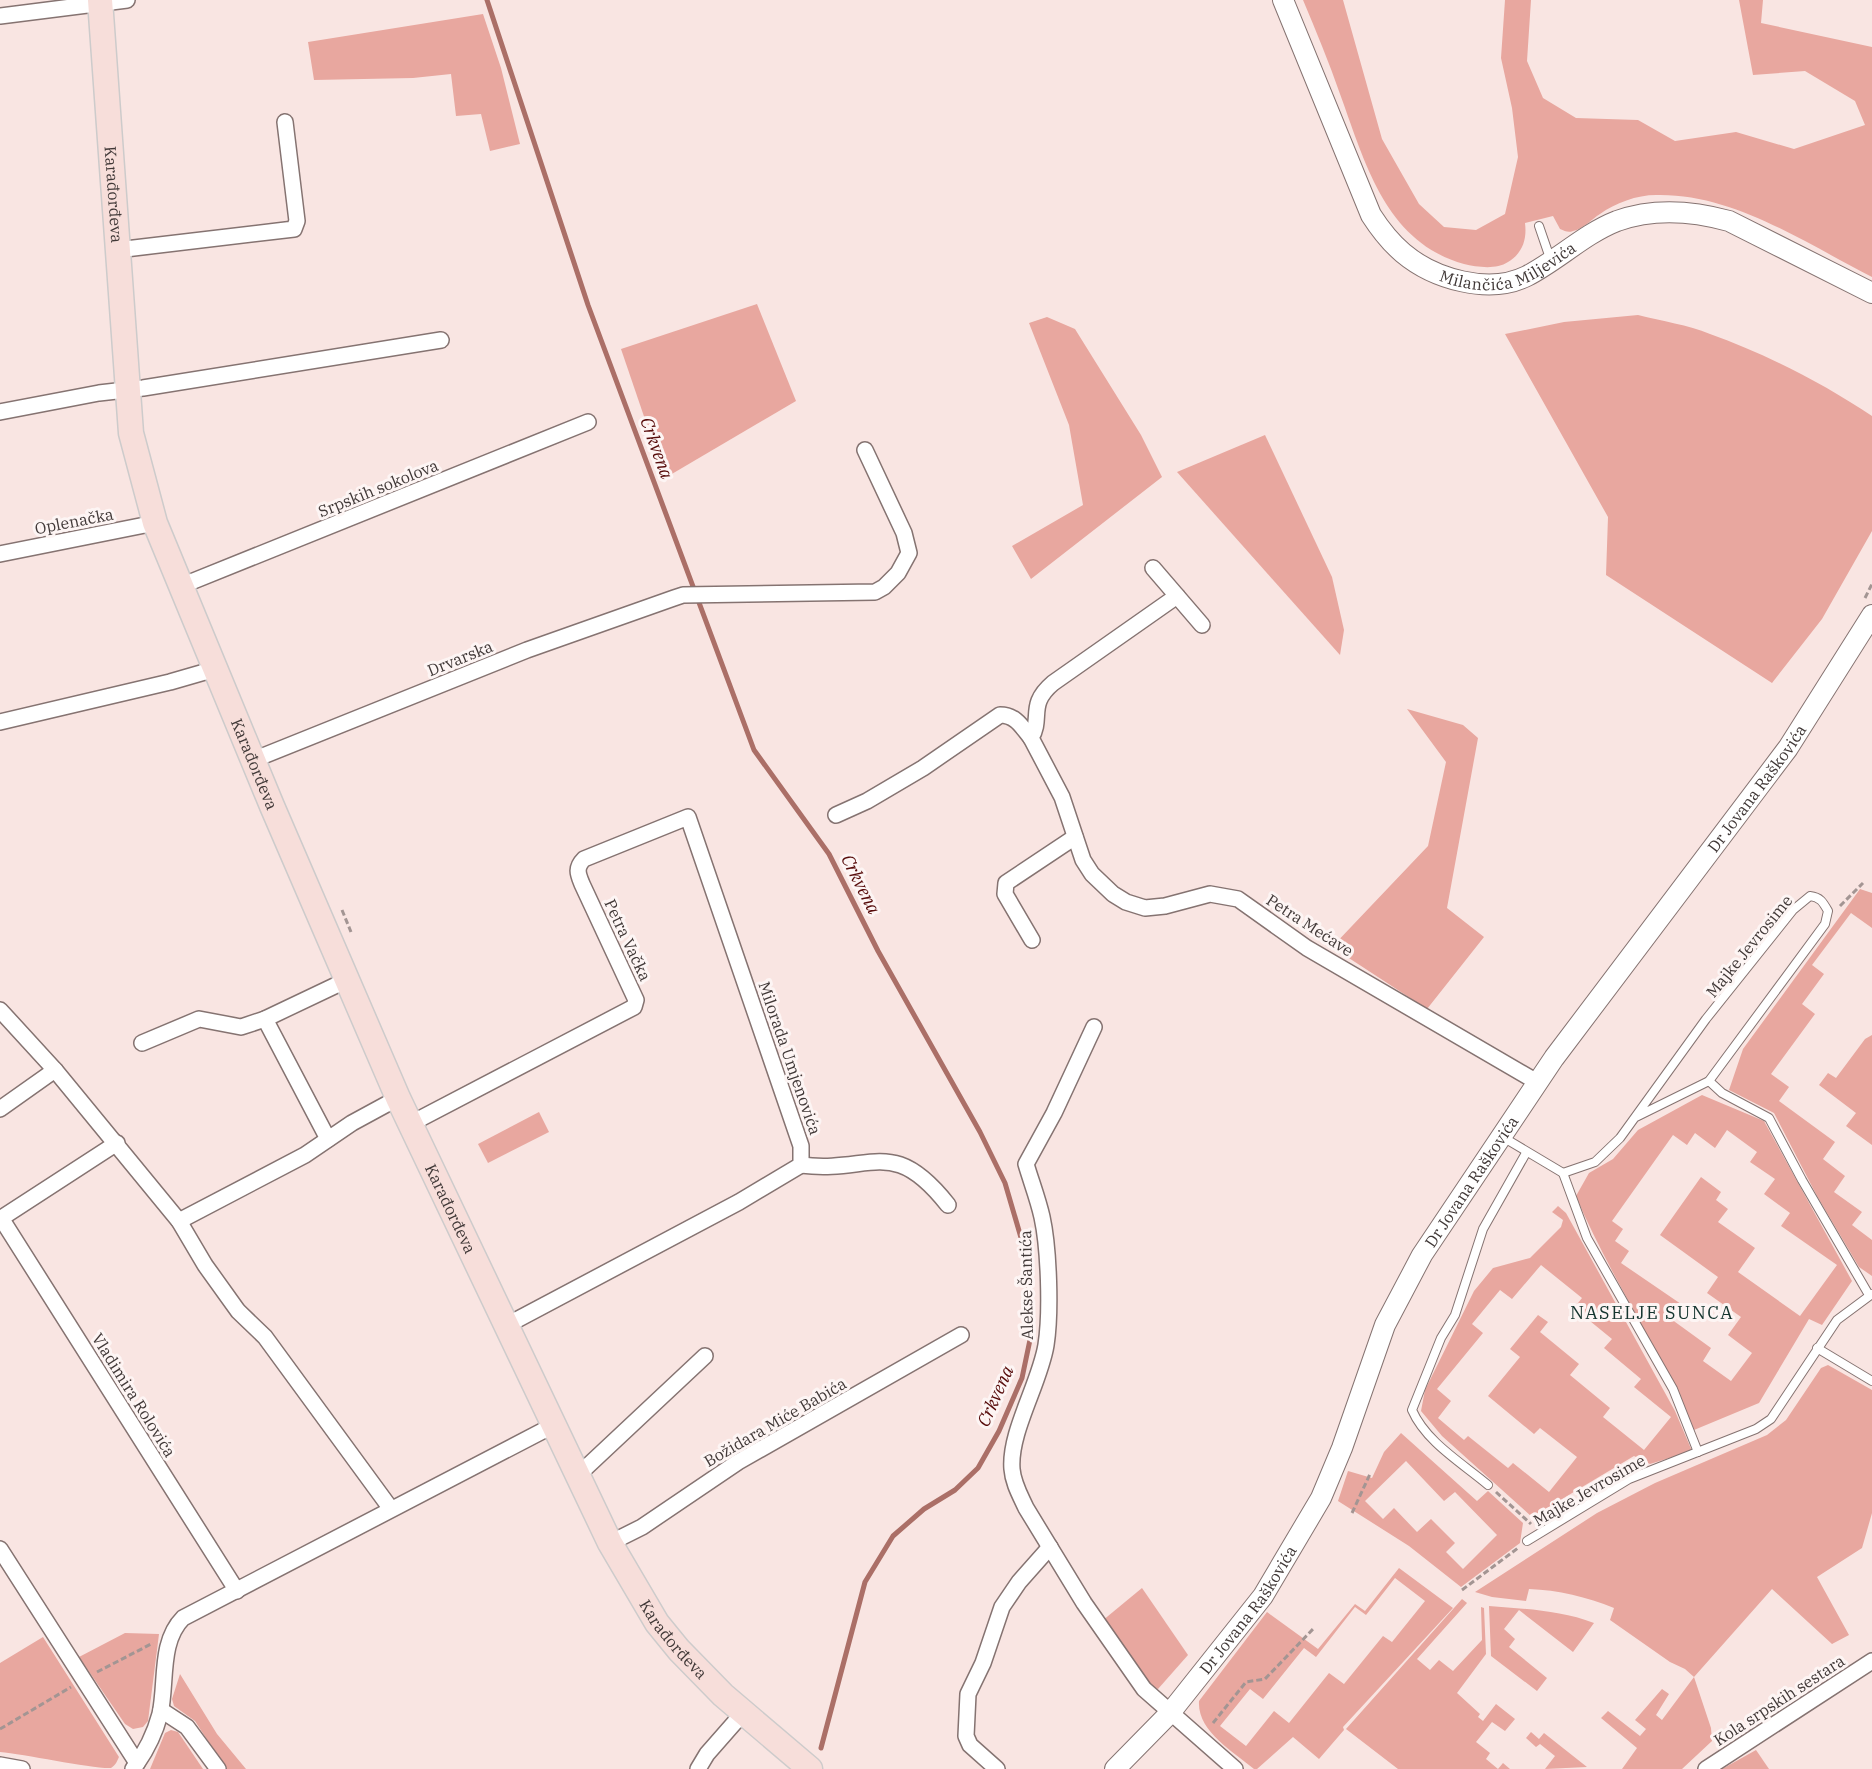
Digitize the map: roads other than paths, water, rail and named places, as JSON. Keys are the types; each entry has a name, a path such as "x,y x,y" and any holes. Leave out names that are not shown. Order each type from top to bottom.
{"main road":[{"name":"Karađorđeva","path":"101,2 131,432 155,523 214,669 398,1098 610,1543 657,1623 700,1672 743,1713 810,1769"}],"street":[{"path":"0,16 127,0"},
{"name":"Milančića Miljevića","path":"1283,0 1371,215 1392,243 1414,261 1430,269 1477,284 1511,282 1552,262 1602,228 1632,217 1686,213 1729,221 1872,293"},
{"path":"117,250 294,230 297,221 285,122"},
{"path":"0,412 127,389 441,340"},
{"name":"Srpskih sokolova","path":"181,586 588,422"},
{"name":"Drvarska","path":"253,760 527,650 683,595 874,592 892,580 906,563 909,553 907,543 865,450"},
{"name":"Oplenačka","path":"0,554 155,523"},
{"path":"1153,568 1202,626"},
{"path":"1031,738 1035,731 1036,706 1046,689 1177,596"},
{"name":"Dr Jovana Raškovića","path":"1114,1769 1170,1713 1260,1602 1310,1521 1342,1448 1377,1344 1394,1305 1422,1255 1537,1082 1788,748 1872,615"},
{"path":"0,722 170,682 214,669"},
{"name":"Petra Mećave","path":"836,814 867,801 923,768 1000,715 1016,720 1031,738 1053,777 1083,860 1092,874 1126,902 1145,908 1165,906 1210,894 1238,899 1307,948 1537,1082"},
{"name":"Petra Vačka","path":"410,1124 634,1008 636,1000 577,871 584,859 688,817"},
{"name":"Milorada Umjenovića","path":"688,817 801,1146 801,1165"},
{"path":"1032,940 1005,894 1006,883 1075,837"},
{"path":"142,1043 199,1019 241,1027 265,1019 347,980"},
{"path":"0,1010 117,1143 179,1221 238,1311 265,1337 391,1509"},
{"path":"265,1019 328,1139"},
{"name":"Alekse Šantića","path":"1094,1027 1054,1113 1026,1164 1042,1215 1045,1237 1047,1329 1042,1363 1020,1427 1011,1466 1017,1490 1118,1655 1149,1695 1170,1713"},
{"path":"0,1109 55,1070"},
{"path":"179,1221 305,1155 352,1123 398,1098"},
{"name":"Vladimira Rolovića","path":"117,1143 0,1218 237,1591"},
{"path":"507,1325 739,1202 801,1165 815,1167 869,1161 896,1163 920,1174 948,1205"},
{"name":"Božidara Miće Babića","path":"610,1543 642,1527 738,1462 961,1335"},
{"path":"577,1476 705,1356"},
{"path":"0,1549 135,1766 155,1731 161,1710 173,1633 177,1625 191,1612 237,1591 554,1425"},
{"path":"997,1769 970,1745 966,1736 968,1694 982,1664 1002,1607 1019,1582 1050,1547"},
{"name":"Kola srpskih sestara","path":"1706,1769 1872,1661"},
{"path":"161,1710 187,1727 218,1769"},
{"path":"698,1769 707,1754 743,1713"},
{"path":"1170,1713 1235,1769"},
{"path":"0,1764 22,1769"}],"lane":[{"path":"1539,226 1552,262"},
{"name":"Majke Jevrosime","path":"1563,1173 1595,1162 1636,1117 1706,1019 1804,899 1817,897 1828,911 1828,918 1709,1081 1636,1117"},
{"name":"Majke Jevrosime","path":"1527,1541 1629,1479 1756,1430 1771,1419 1817,1348 1844,1313 1871,1295 1802,1180 1769,1118 1722,1093 1709,1081"},
{"path":"1500,1136 1563,1173 1587,1238 1673,1389 1698,1452"},
{"path":"1488,1485 1423,1429 1412,1410 1441,1338 1458,1306 1483,1228 1526,1153"},
{"path":"1817,1348 1872,1381"}],"waterway":[{"name":"Crkvena","path":"487,0 588,305 754,750 829,854 878,951 980,1132 1005,1183 1027,1258 1031,1335 1022,1378 999,1431 978,1468 955,1490 924,1509 893,1536 865,1582 821,1748"}],"district":[{"name":"NASELJE SUNCA","path":"1652,1312"}]}
